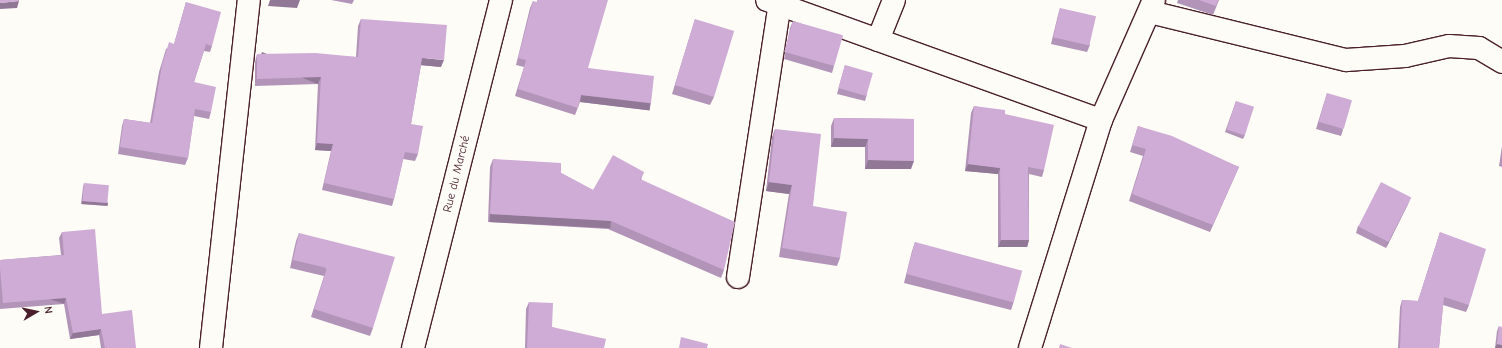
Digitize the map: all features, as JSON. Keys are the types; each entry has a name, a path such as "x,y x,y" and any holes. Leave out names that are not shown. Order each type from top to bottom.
{"street":[{"path":"211,348 249,0"},
{"name":"Rue du Marché","path":"413,348 501,0"},
{"path":"878,40 894,0"},
{"path":"738,277 774,2 1101,120"},
{"path":"1030,348 1101,120 1152,6 1346,60 1405,56 1449,46 1478,48 1502,62"}],"building":[{"path":"0,0 19,0 19,1 0,3"},
{"path":"537,0 608,0 588,68 654,76 651,103 581,95 578,108 518,89 526,60 518,58 533,1 537,2"},
{"path":"1199,0 1218,0 1216,6"},
{"path":"186,2 221,12 212,46 206,44 194,82 216,87 211,112 195,109 188,158 120,147 124,119 152,123 162,65 169,42 174,44"},
{"path":"1060,8 1096,16 1089,46 1053,37"},
{"path":"361,19 447,25 444,60 422,58 411,124 423,126 418,154 405,152 394,199 324,183 333,144 317,143 321,77 257,79 257,54 315,53 358,57"},
{"path":"695,19 734,31 714,97 675,85"},
{"path":"793,21 843,35 834,66 784,52"},
{"path":"845,65 873,73 866,96 838,88"},
{"path":"1327,93 1352,100 1344,129 1319,122"},
{"path":"1236,101 1254,107 1245,135 1227,130"},
{"path":"974,106 1005,110 1005,114 1054,125 1044,170 1028,167 1029,240 1001,240 1000,168 968,164"},
{"path":"834,118 914,119 914,161 868,160 868,139 834,138"},
{"path":"1138,126 1172,136 1239,167 1213,225 1132,194 1146,149 1132,145"},
{"path":"775,129 821,134 813,206 847,212 840,258 782,248 792,185 769,182"},
{"path":"613,155 644,172 640,179 735,222 724,270 611,221 490,214 493,159 561,163 561,173 593,190"},
{"path":"1381,182 1411,197 1389,242 1358,227"},
{"path":"84,183 109,185 107,203 82,201"},
{"path":"95,229 102,314 132,310 136,348 105,348 101,329 73,333 66,298 3,303 0,260 64,255 62,232"},
{"path":"1440,232 1486,249 1469,305 1444,297 1439,348 1400,348 1402,300 1418,301"},
{"path":"299,233 395,257 373,328 314,309 327,268 293,260"},
{"path":"915,242 1022,271 1014,303 906,274"},
{"path":"529,302 553,303 552,327 606,339 604,348 527,348"},
{"path":"1499,326 1502,327 1502,345 1497,344"},
{"path":"681,337 708,344 707,348 679,348"},
{"path":"1060,344 1072,348 1059,348"}]}
